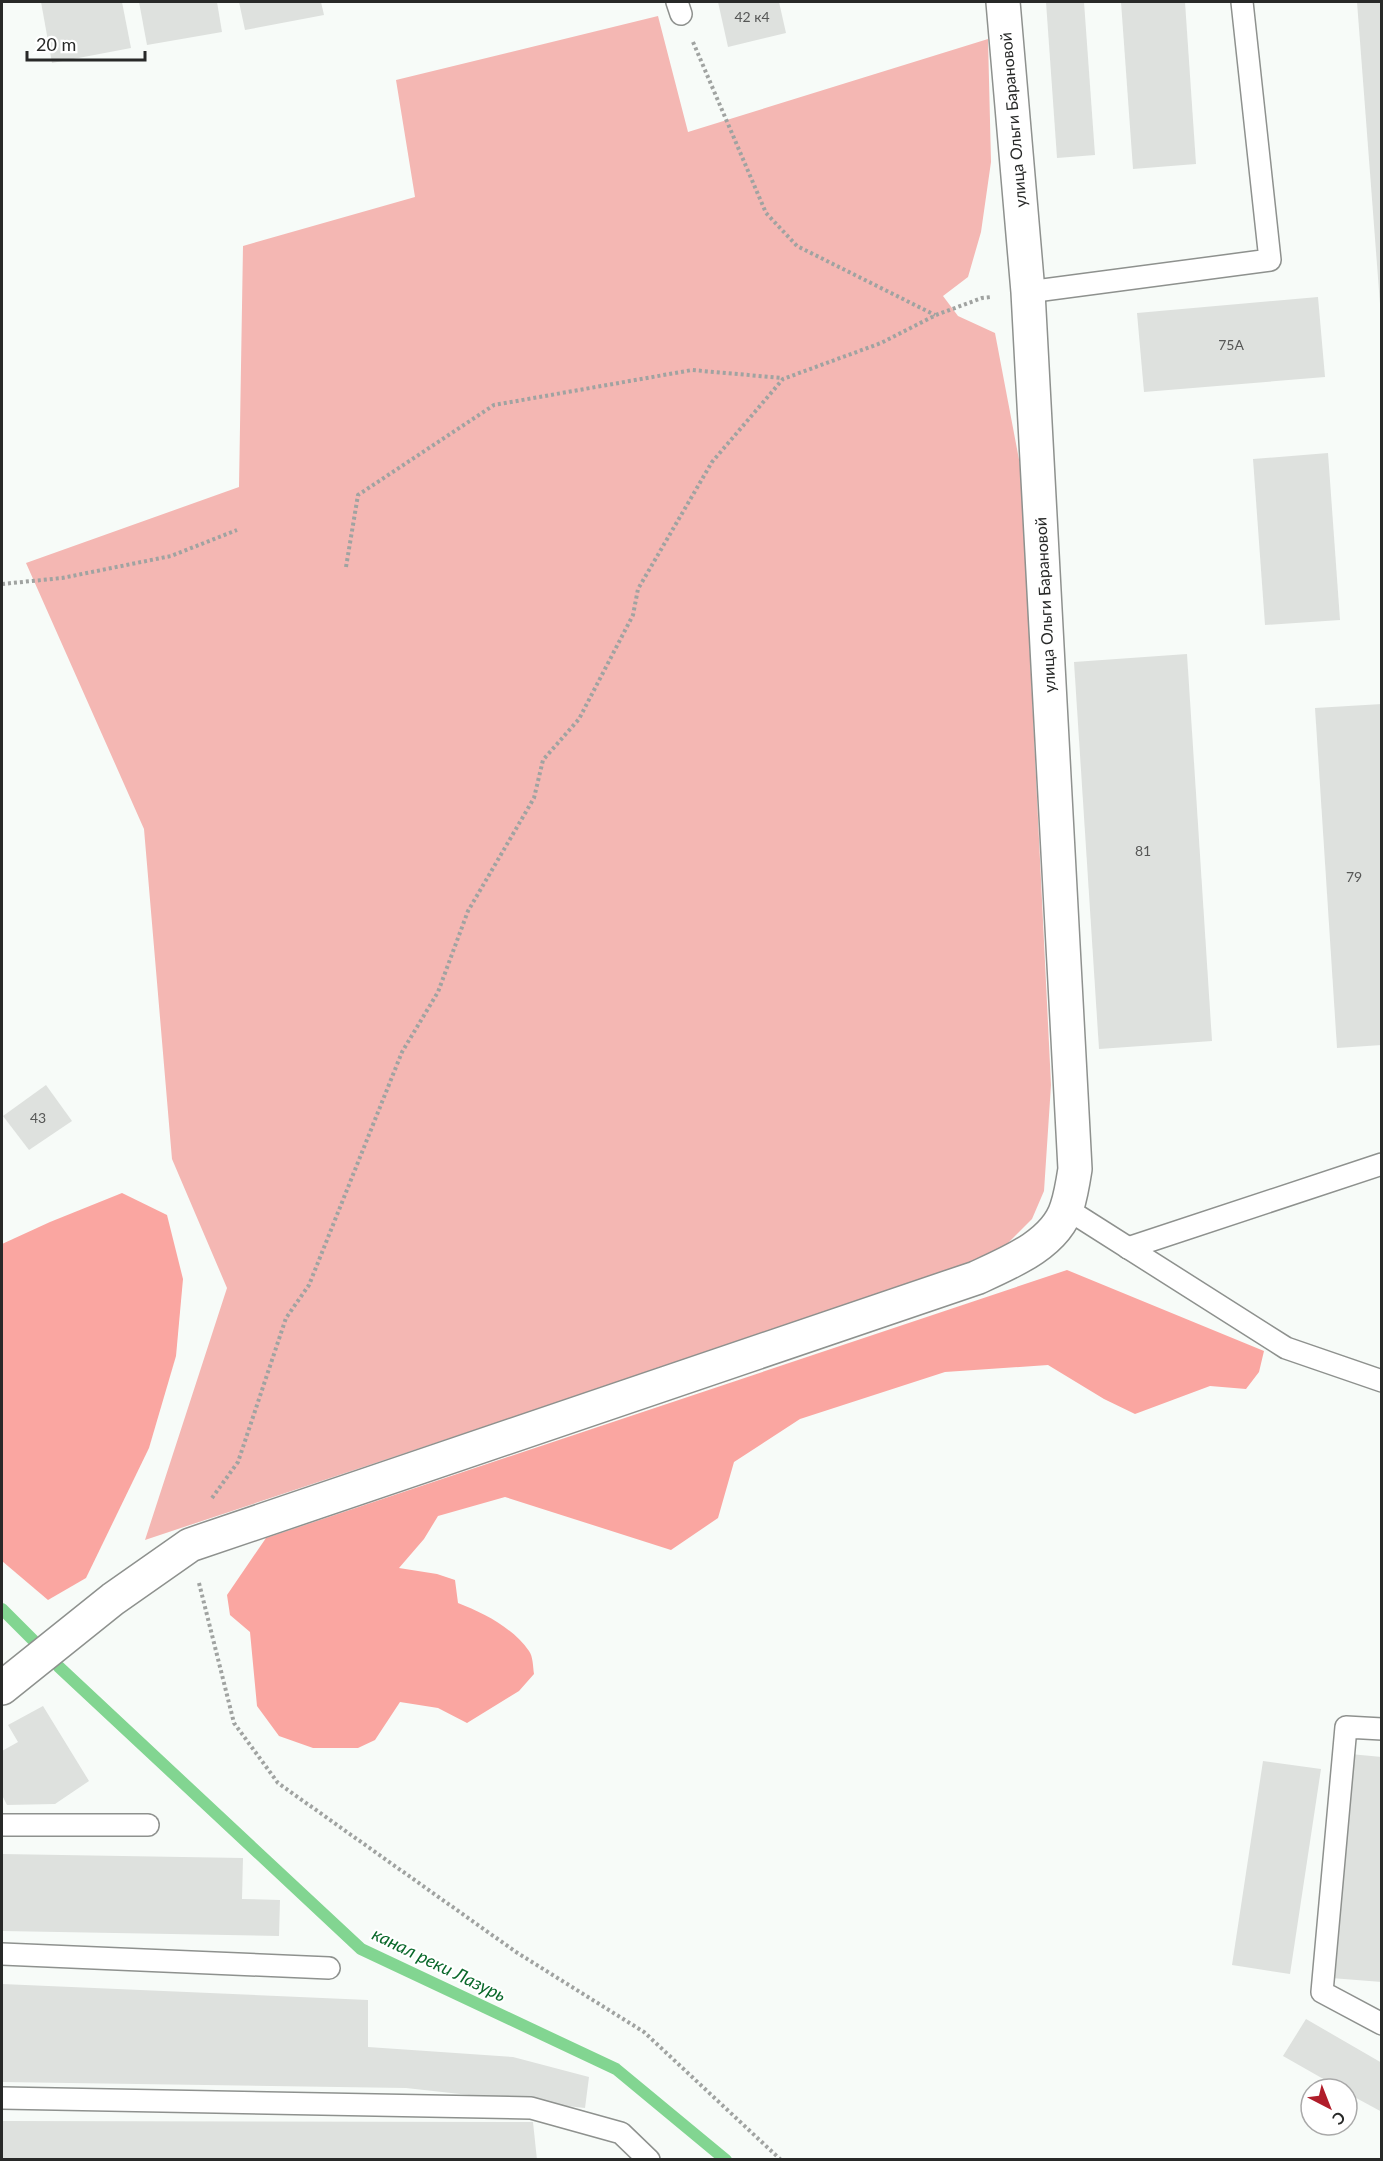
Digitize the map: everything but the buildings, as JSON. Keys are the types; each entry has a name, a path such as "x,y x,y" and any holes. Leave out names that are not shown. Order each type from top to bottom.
{"street":[{"name":"улица Ольги Барановой","path":"1003,2 1028,292 1075,1169 1067,1209"},
{"path":"2,1688 113,1599 190,1545 976,1278 1023,1256 1054,1230 1067,1209"}],"lane":[{"path":"1028,292 1270,260 1242,2"},
{"path":"1128,1248 1382,1164"},
{"path":"1067,1209 1286,1348 1382,1381"},
{"path":"1382,1729 1346,1727 1322,1992 1382,2025"},
{"path":"2,1825 148,1825"},
{"path":"2,1954 329,1968"},
{"path":"2,2098 531,2108 621,2133 649,2160"}],"path":[{"path":"679,8 766,213 797,246 936,315"},
{"path":"346,567 358,495 494,405 692,370 783,379 881,343 936,315 982,298 1028,292"},
{"path":"781,2160 644,2032 516,1952 278,1783 234,1723 190,1545 202,1512 238,1462 286,1318 309,1285 402,1052 438,992 468,911 534,798 543,760 579,719 633,615 638,589 712,462 783,379"},
{"path":"2,584 62,578 171,556 237,530"}],"shaded area":[{"path":"658,16 688,132 988,39 991,162 981,232 968,277 943,296 958,316 995,333 1021,470 1051,1085 1044,1191 1032,1219 995,1256 145,1540 227,1288 172,1159 144,829 26,563 239,487 243,246 415,197 396,80"},
{"path":"122,1193 167,1215 183,1279 176,1356 149,1448 86,1578 48,1600 2,1561 2,1244"},
{"path":"1067,1270 1264,1351 1259,1372 1246,1389 1210,1386 1135,1414 1104,1399 1048,1365 945,1372 800,1419 734,1462 718,1518 671,1550 505,1497 438,1516 424,1539 399,1568 437,1574 455,1580 458,1603 478,1611 515,1635 529,1651 534,1674 519,1691 467,1723 438,1708 400,1702 375,1740 358,1748 313,1748 279,1736 257,1706 250,1632 230,1615 227,1595 266,1538"}],"waterway":[{"name":"канал реки Лазурь","path":"2,1609 33,1640"},
{"name":"канал реки Лазурь","path":"59,1667 361,1949 616,2069 726,2160"}]}
